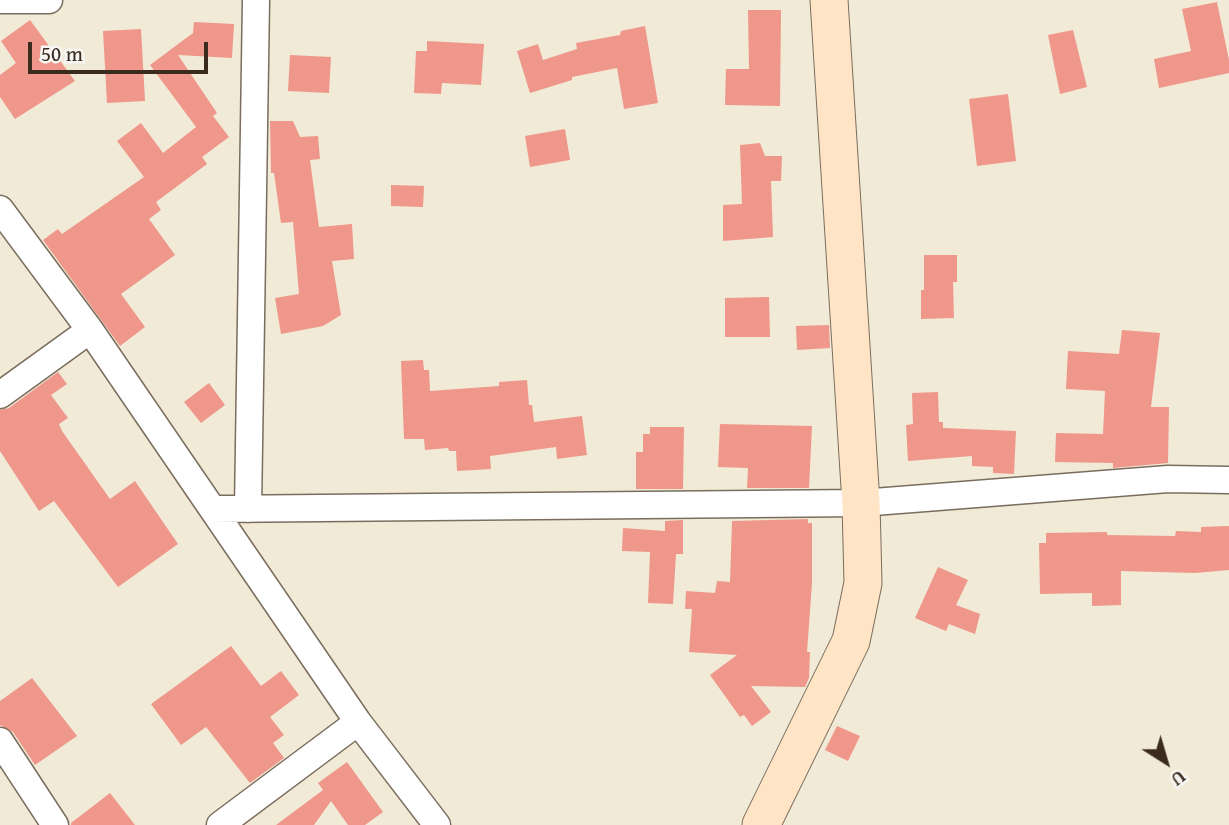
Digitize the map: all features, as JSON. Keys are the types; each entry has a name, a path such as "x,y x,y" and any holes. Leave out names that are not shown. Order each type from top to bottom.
{"street":[{"path":"0,0 49,0"},
{"path":"248,509 256,0"},
{"path":"761,825 851,641 863,583 861,503 829,0"},
{"path":"0,209 90,330 358,722 437,825"},
{"path":"0,395 90,330"},
{"path":"213,509 861,503 1168,479 1229,480"},
{"path":"220,825 358,722"},
{"path":"0,741 55,825"}],"building":[{"path":"1217,2 1229,60 1229,73 1159,88 1154,59 1191,51 1182,9"},
{"path":"748,10 781,10 780,106 725,105 726,69 749,69"},
{"path":"30,20 75,81 15,119 0,97 0,75 16,63 1,41"},
{"path":"194,22 234,24 232,58 178,55 217,113 213,116 229,137 202,157 207,164 156,202 161,210 149,219 175,255 121,294 145,327 120,346 43,240 58,229 62,234 144,177 117,141 141,123 163,153 196,127 150,65 193,33"},
{"path":"645,26 658,103 624,109 617,68 572,77 572,80 530,93 517,51 538,44 543,60 577,49 576,43 620,35 621,31"},
{"path":"141,29 145,101 107,103 103,31"},
{"path":"1073,30 1087,87 1060,94 1048,35"},
{"path":"427,41 484,44 481,85 442,83 441,94 414,93 416,51 427,51"},
{"path":"290,55 331,57 329,93 288,91"},
{"path":"1008,94 1016,161 977,166 969,99"},
{"path":"270,121 293,121 300,137 318,136 320,159 310,160 319,227 352,224 354,259 332,261 341,315 323,326 281,334 275,298 299,294 293,222 281,223 274,173 271,173"},
{"path":"565,129 570,160 530,167 525,136"},
{"path":"760,143 765,156 782,156 781,181 771,181 773,237 723,241 723,205 742,204 740,145"},
{"path":"391,185 424,186 423,207 391,206"},
{"path":"924,255 957,255 957,282 953,282 954,318 921,319"},
{"path":"769,297 770,337 725,337 725,298"},
{"path":"829,325 830,348 797,350 796,326"},
{"path":"1122,330 1160,333 1151,407 1169,407 1168,463 1113,468 1113,463 1055,462 1056,433 1103,434 1105,391 1066,389 1068,351 1119,354"},
{"path":"423,360 424,370 429,370 430,391 499,386 499,382 527,380 529,405 532,405 534,422 582,416 587,455 557,459 556,447 490,456 491,469 457,471 456,451 449,451 448,448 425,450 424,439 404,439 401,361"},
{"path":"58,372 67,384 51,395 68,418 59,424 62,431 110,499 135,481 178,544 118,587 54,501 39,511 0,451 0,410 9,408"},
{"path":"209,383 225,405 201,423 184,402"},
{"path":"938,392 939,422 943,422 943,428 1016,431 1014,474 993,473 993,467 972,466 972,456 908,461 906,425 913,424 912,393"},
{"path":"720,424 812,426 809,488 747,488 748,468 718,467"},
{"path":"650,427 684,427 683,489 636,489 636,452 643,452 643,434 650,434"},
{"path":"808,519 808,523 812,523 812,583 807,652 810,652 809,678 805,687 751,686 771,712 752,726 744,715 740,717 710,675 737,655 689,652 692,609 685,609 686,591 715,593 717,581 730,582 732,521"},
{"path":"683,520 683,554 676,554 673,604 648,603 650,552 622,551 623,528 665,531 665,521"},
{"path":"1229,526 1229,570 1195,573 1121,571 1121,605 1092,606 1092,593 1040,594 1039,543 1046,543 1046,533 1107,532 1107,535 1175,536 1176,531 1201,532 1201,527"},
{"path":"938,567 968,580 956,605 980,614 975,634 949,624 946,631 915,618"},
{"path":"231,646 261,686 281,671 299,695 270,717 284,735 273,743 284,758 250,783 206,727 181,745 151,704"},
{"path":"32,678 77,736 35,765 13,732 0,725 0,701"},
{"path":"837,726 860,736 848,761 825,750"},
{"path":"347,762 383,812 365,825 348,825 331,801 314,825 276,825 323,790 318,783"},
{"path":"110,793 135,825 71,825 71,823"}]}
